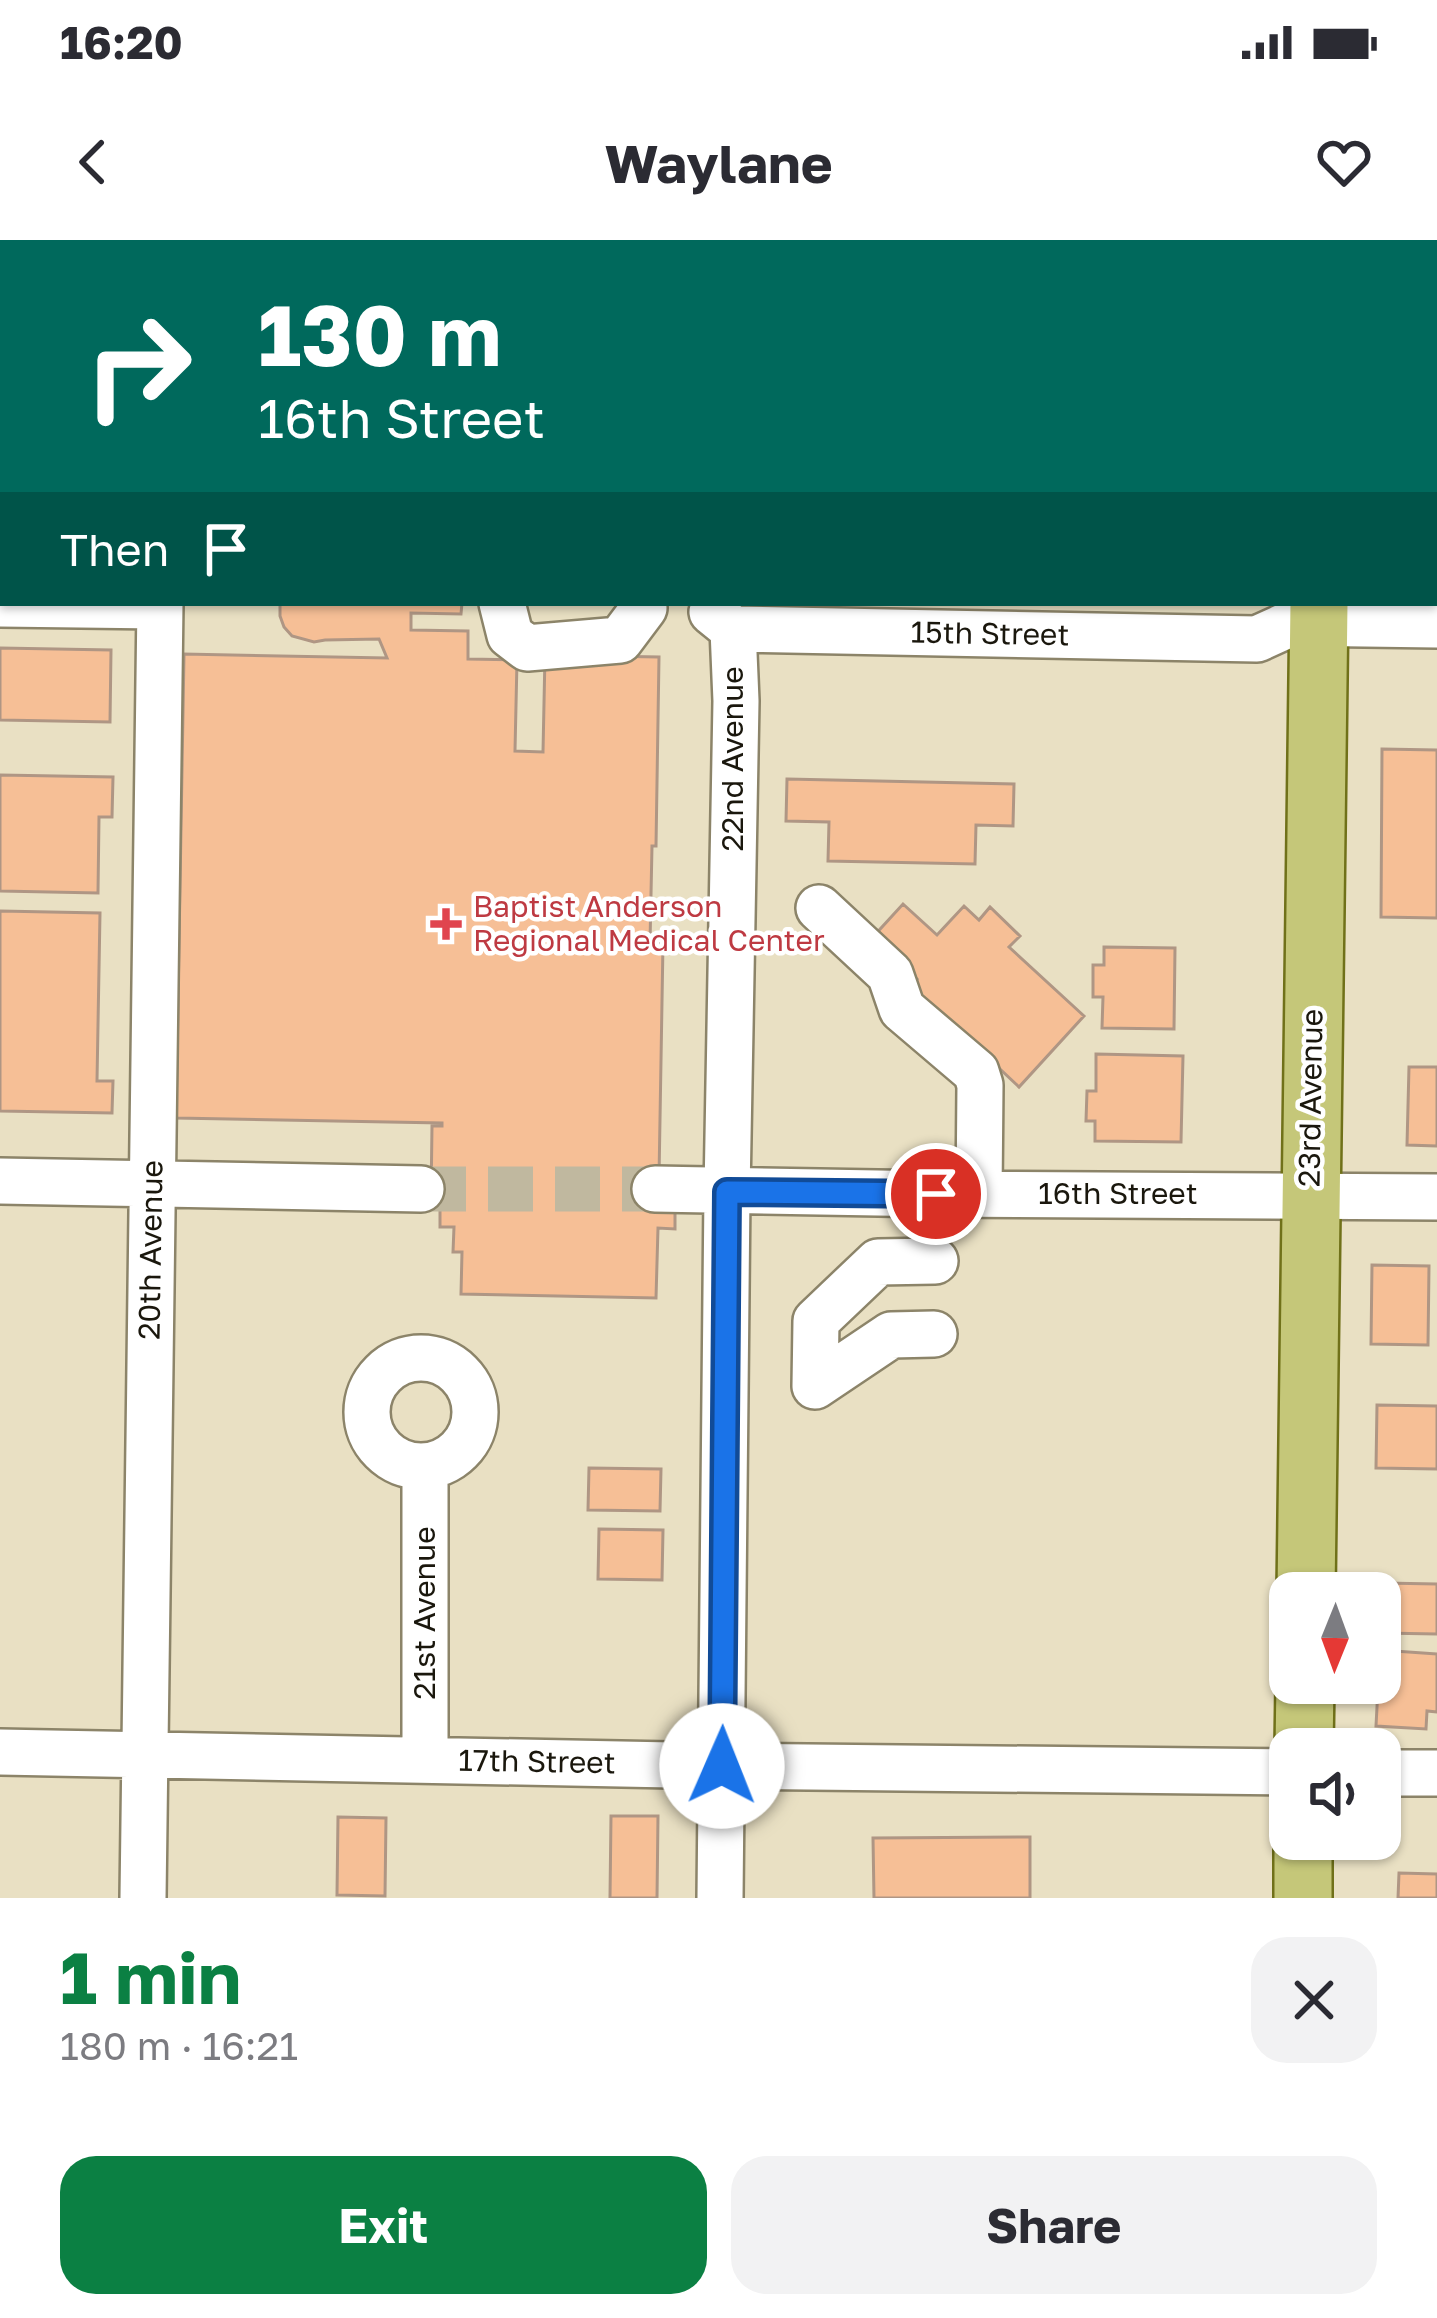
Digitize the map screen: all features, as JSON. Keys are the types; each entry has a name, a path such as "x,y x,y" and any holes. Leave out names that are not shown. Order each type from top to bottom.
{"main road":[{"name":"23rd Avenue","path":"1300,613 1309,1195 1306,1572"},
{"path":"1303,1898 1304,1860"}],"street":[{"name":"20th Avenue","path":"143,1898 160,606"},
{"path":"503,606 510,635 527,647 620,640 641,606"},
{"name":"15th Street","path":"651,606 724,614 1064,619 1257,639 1300,613 1437,625"},
{"name":"22nd Avenue","path":"720,1898 736,701 724,614"},
{"path":"819,908 890,974 902,1009 976,1072 980,1194"},
{"path":"0,1181 421,1190"},
{"name":"16th Street","path":"655,1189 1437,1197"},
{"path":"934,1334 891,1335 815,1386 816,1321 878,1262 935,1261"},
{"name":"21st Avenue","path":"425,1466 425,1760"},
{"name":"17th Street","path":"0,1753 1269,1772"},
{"path":"1401,1773 1437,1774"}],"building":[{"path":"280,606 462,606 461,614 411,613 411,630 468,631 468,659 517,660 515,751 543,752 545,655 659,657 650,943 663,943 659,1178 675,1179 675,1229 658,1228 656,1298 461,1294 462,1252 453,1252 454,1227 440,1227 440,1199 431,1199 432,1126 442,1123 176,1118 184,654 387,658 379,639 314,642 292,636 280,616"},
{"path":"0,648 111,650 110,722 0,720"},
{"path":"1382,749 1437,750 1437,918 1381,917"},
{"path":"0,775 113,777 112,817 99,817 98,893 0,891"},
{"path":"787,779 1014,784 1013,826 976,825 975,864 828,861 829,822 786,821"},
{"path":"903,904 937,935 964,906 979,920 990,907 1020,936 1009,947 1084,1016 1019,1087 952,1024 905,992 917,979 872,938"},
{"path":"0,911 100,913 97,1081 113,1081 112,1113 0,1111"},
{"path":"1104,947 1175,948 1174,1029 1102,1028 1103,997 1093,997 1093,965 1104,965"},
{"path":"1096,1054 1183,1056 1181,1142 1095,1141 1095,1121 1086,1121 1087,1091 1096,1091"},
{"path":"1409,1067 1437,1067 1437,1146 1407,1145"},
{"path":"1372,1265 1429,1266 1428,1345 1371,1344"},
{"path":"1377,1405 1437,1406 1437,1469 1376,1468"},
{"path":"589,1468 661,1469 660,1511 588,1510"},
{"path":"599,1529 663,1530 662,1580 598,1579"},
{"path":"1401,1583 1437,1584 1437,1634 1401,1633"},
{"path":"1401,1651 1437,1654 1437,1712 1427,1711 1426,1729 1376,1726 1377,1704 1401,1704"},
{"path":"611,1816 658,1816 657,1898 610,1898"},
{"path":"338,1817 386,1818 385,1896 337,1895"},
{"path":"1030,1837 1030,1898 874,1898 873,1838"},
{"path":"1399,1873 1437,1874 1437,1898 1398,1898"}],"tunnel":[{"path":"421,1189 655,1189"}],"place":[{"name":"Baptist Anderson Regional Medical Center","path":"446,924"}],"route":[{"path":"722,1766 727,1192 936,1194"}]}
